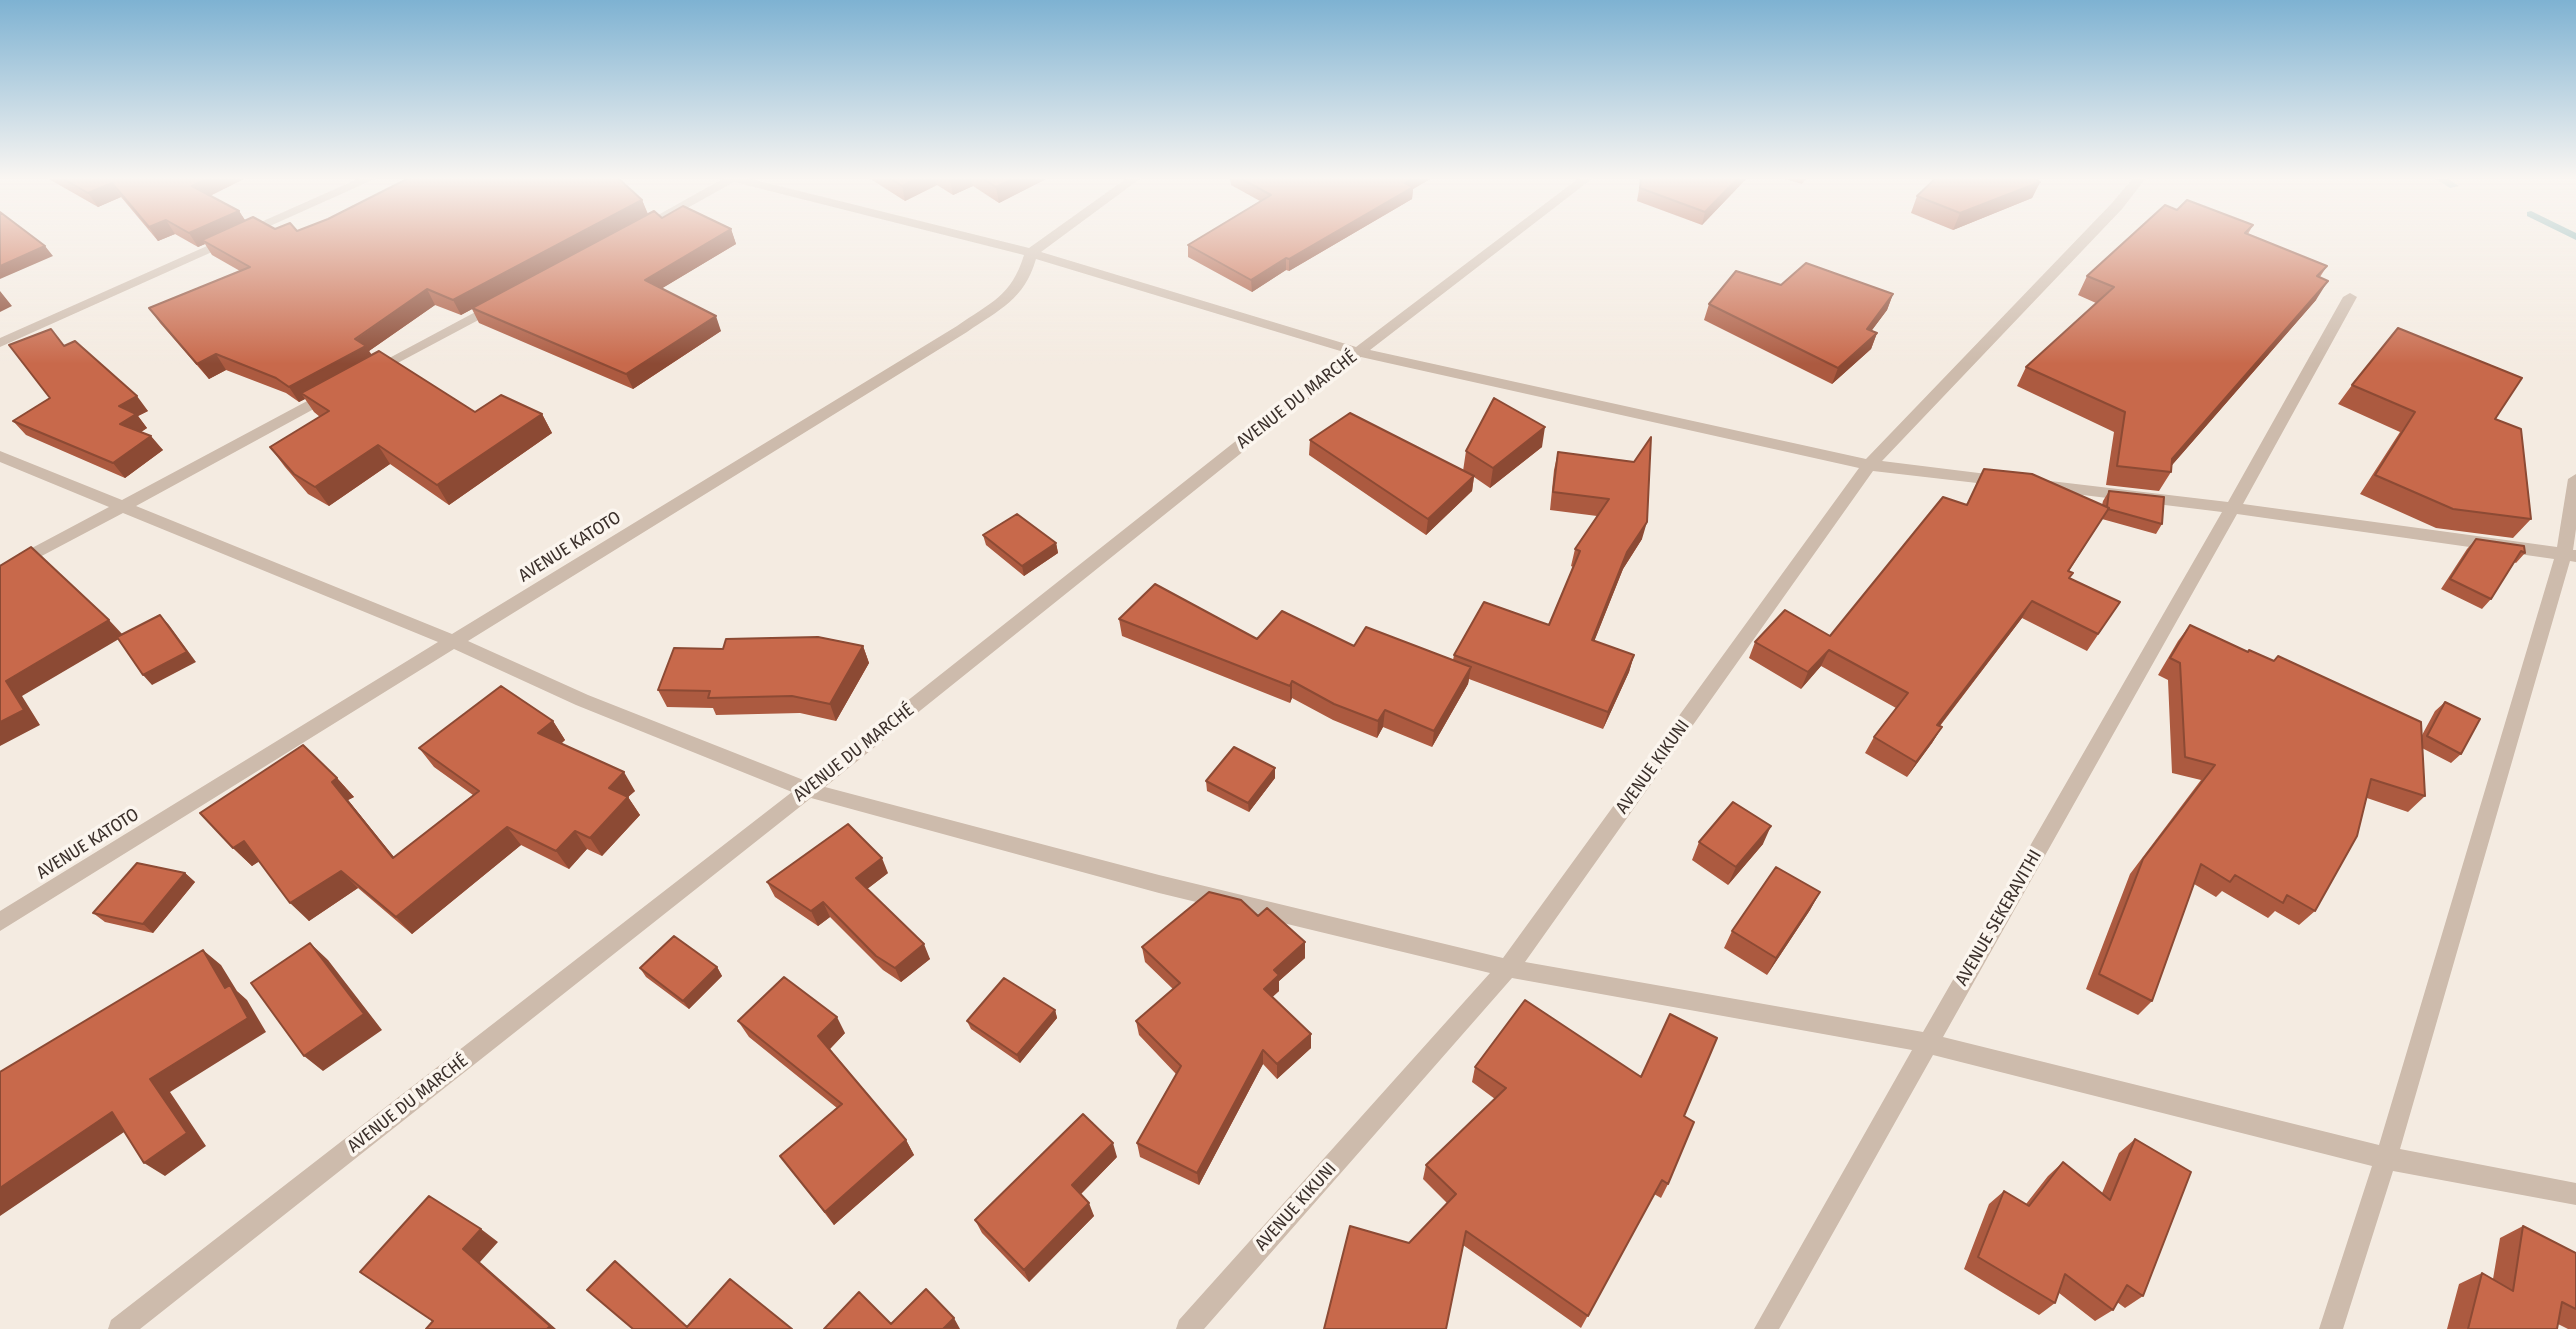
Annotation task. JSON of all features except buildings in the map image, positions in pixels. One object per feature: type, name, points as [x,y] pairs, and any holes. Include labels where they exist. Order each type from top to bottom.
[{"type":"street","points":[[0,344],[232,240]]},
{"type":"street","points":[[979,240],[1031,253],[1358,352],[1869,465],[2234,508],[2570,555]]},
{"type":"street","points":[[1031,253],[1049,240]]},
{"type":"street","name":"AVENUE DU MARCHÉ","points":[[120,1329],[808,790],[1358,352],[1505,240]]},
{"type":"street","name":"AVENUE KIKUNI","points":[[1188,1329],[1508,968],[1869,465],[2084,240]]},
{"type":"street","name":"AVENUE KATOTO","points":[[0,922],[962,329],[1007,297],[1023,280],[1031,253]]},
{"type":"street","points":[[0,572],[513,296]]},
{"type":"street","name":"AVENUE SEKERAVITHI","points":[[1766,1329],[2234,508],[2350,298]]},
{"type":"street","points":[[0,456],[454,642],[582,699],[808,790],[1159,884],[1508,968],[1927,1043],[2386,1158],[2576,1194]]},
{"type":"street","points":[[2331,1329],[2570,555],[2576,479]]}]
